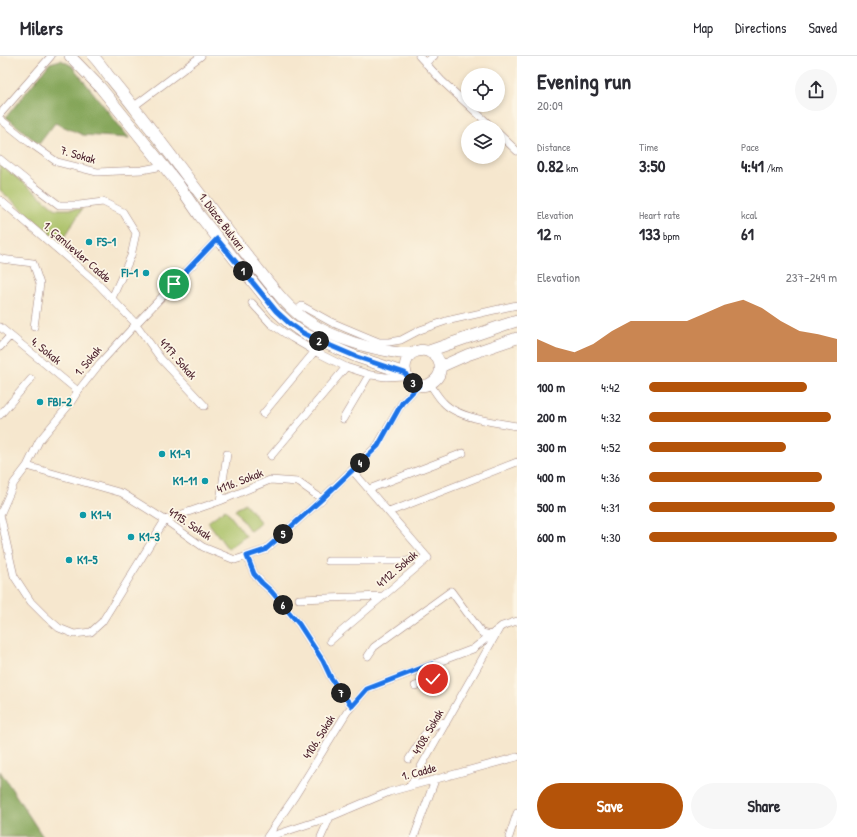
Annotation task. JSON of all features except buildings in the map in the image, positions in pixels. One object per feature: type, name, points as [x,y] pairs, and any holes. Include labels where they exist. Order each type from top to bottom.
[{"type":"main road","name":"1. Düzce Bulvarı","points":[[70,56],[100,87],[178,184],[217,239],[276,311],[303,333],[317,340],[406,375]]},
{"type":"main road","name":"1. Düzce Bulvarı","points":[[93,56],[167,150],[218,219],[281,297],[295,312],[325,331],[364,346],[400,353],[412,353]]},
{"type":"main road","points":[[429,351],[517,321]]},
{"type":"main road","points":[[440,367],[466,355],[517,338]]},
{"type":"main road","points":[[423,350],[429,351],[438,358],[440,367],[439,376],[430,384],[425,386],[419,385],[410,381],[406,375],[406,362],[412,353],[423,350]]},
{"type":"street","points":[[0,114],[51,56]]},
{"type":"street","points":[[134,107],[201,56]]},
{"type":"street","points":[[419,56],[442,81],[484,120]]},
{"type":"street","points":[[425,63],[434,56]]},
{"type":"street","name":"7. Sokak","points":[[0,119],[57,162],[97,172],[142,170],[163,166]]},
{"type":"street","points":[[505,139],[517,150]]},
{"type":"street","points":[[0,159],[58,205],[78,205],[103,202],[123,212],[136,233],[131,256],[112,298]]},
{"type":"street","name":"1. Çamlıevler Cadde","points":[[0,200],[98,284],[136,324]]},
{"type":"street","name":"1. Sokak","points":[[0,515],[14,483],[27,466],[39,441],[69,405],[78,391],[101,362],[217,239]]},
{"type":"street","points":[[0,258],[33,263],[40,284],[34,327]]},
{"type":"street","points":[[252,303],[271,324],[292,338],[346,367],[369,375],[386,377],[406,375]]},
{"type":"street","points":[[295,312],[302,306],[331,322],[369,338],[379,342],[390,342],[401,340],[420,330],[446,321],[517,305]]},
{"type":"street","name":"4117. Sokak","points":[[136,324],[161,359],[204,406]]},
{"type":"street","name":"4. Sokak","points":[[0,327],[78,391]]},
{"type":"street","points":[[0,347],[10,336]]},
{"type":"street","points":[[263,414],[315,351]]},
{"type":"street","points":[[271,456],[346,367]]},
{"type":"street","points":[[343,419],[369,375]]},
{"type":"street","points":[[0,415],[31,379]]},
{"type":"street","points":[[430,384],[444,403],[460,414],[517,426]]},
{"type":"street","name":"4115. Sokak","points":[[27,466],[122,493],[203,547],[235,560],[265,550],[378,446],[402,403],[419,385]]},
{"type":"street","points":[[368,489],[463,453]]},
{"type":"street","points":[[220,501],[227,454]]},
{"type":"street","points":[[389,512],[517,462]]},
{"type":"street","name":"4112. Sokak","points":[[330,641],[428,558],[352,470]]},
{"type":"street","name":"4116. Sokak","points":[[164,520],[220,501],[270,480],[298,482],[322,499]]},
{"type":"street","points":[[0,515],[14,576],[31,602],[46,617],[59,628],[74,634],[92,632],[102,622],[164,520]]},
{"type":"street","points":[[247,556],[254,574],[271,591],[299,624],[323,661],[334,683],[352,706]]},
{"type":"street","points":[[328,561],[406,561],[428,558]]},
{"type":"street","points":[[368,656],[374,647],[451,591],[482,633],[490,635]]},
{"type":"street","points":[[299,599],[383,596]]},
{"type":"street","name":"4106. Sokak","points":[[268,837],[296,796],[347,712],[367,689],[473,648],[502,626],[517,621]]},
{"type":"street","name":"4108. Sokak","points":[[410,786],[502,626]]},
{"type":"street","points":[[415,686],[434,678],[435,674],[432,664]]},
{"type":"street","points":[[409,759],[427,732],[440,722],[446,723]]},
{"type":"street","name":"1. Cadde","points":[[268,837],[330,817],[389,792],[517,757]]},
{"type":"street","points":[[414,837],[435,780]]},
{"type":"street","points":[[510,837],[517,813]]},
{"type":"street","points":[[321,837],[330,817]]},
{"type":"green space","points":[[61,60],[72,66],[129,138],[83,135],[55,123],[39,144],[6,117],[50,63]]},
{"type":"green space","points":[[0,164],[56,209],[82,209],[61,243],[0,190]]},
{"type":"green space","points":[[245,503],[261,523],[250,531],[235,510]]},
{"type":"green space","points":[[225,509],[246,536],[228,549],[208,522]]},
{"type":"green space","points":[[0,771],[43,837],[0,837]]},
{"type":"place","name":"FS-1","points":[[89,242]]},
{"type":"place","name":"FI-1","points":[[146,273]]},
{"type":"place","name":"FBI-2","points":[[40,402]]},
{"type":"place","name":"K1-9","points":[[162,454]]},
{"type":"place","name":"K1-11","points":[[205,481]]},
{"type":"place","name":"K1-4","points":[[83,515]]},
{"type":"place","name":"K1-3","points":[[131,537]]},
{"type":"place","name":"K1-5","points":[[69,560]]},
{"type":"route","points":[[174,284],[217,239],[276,311],[289,323],[303,333],[317,340],[357,357],[405,373],[410,381],[419,385],[402,403],[378,446],[265,550],[247,556],[254,574],[271,591],[299,624],[323,661],[331,678],[352,706],[367,689],[432,664],[435,674],[433,679]]}]
